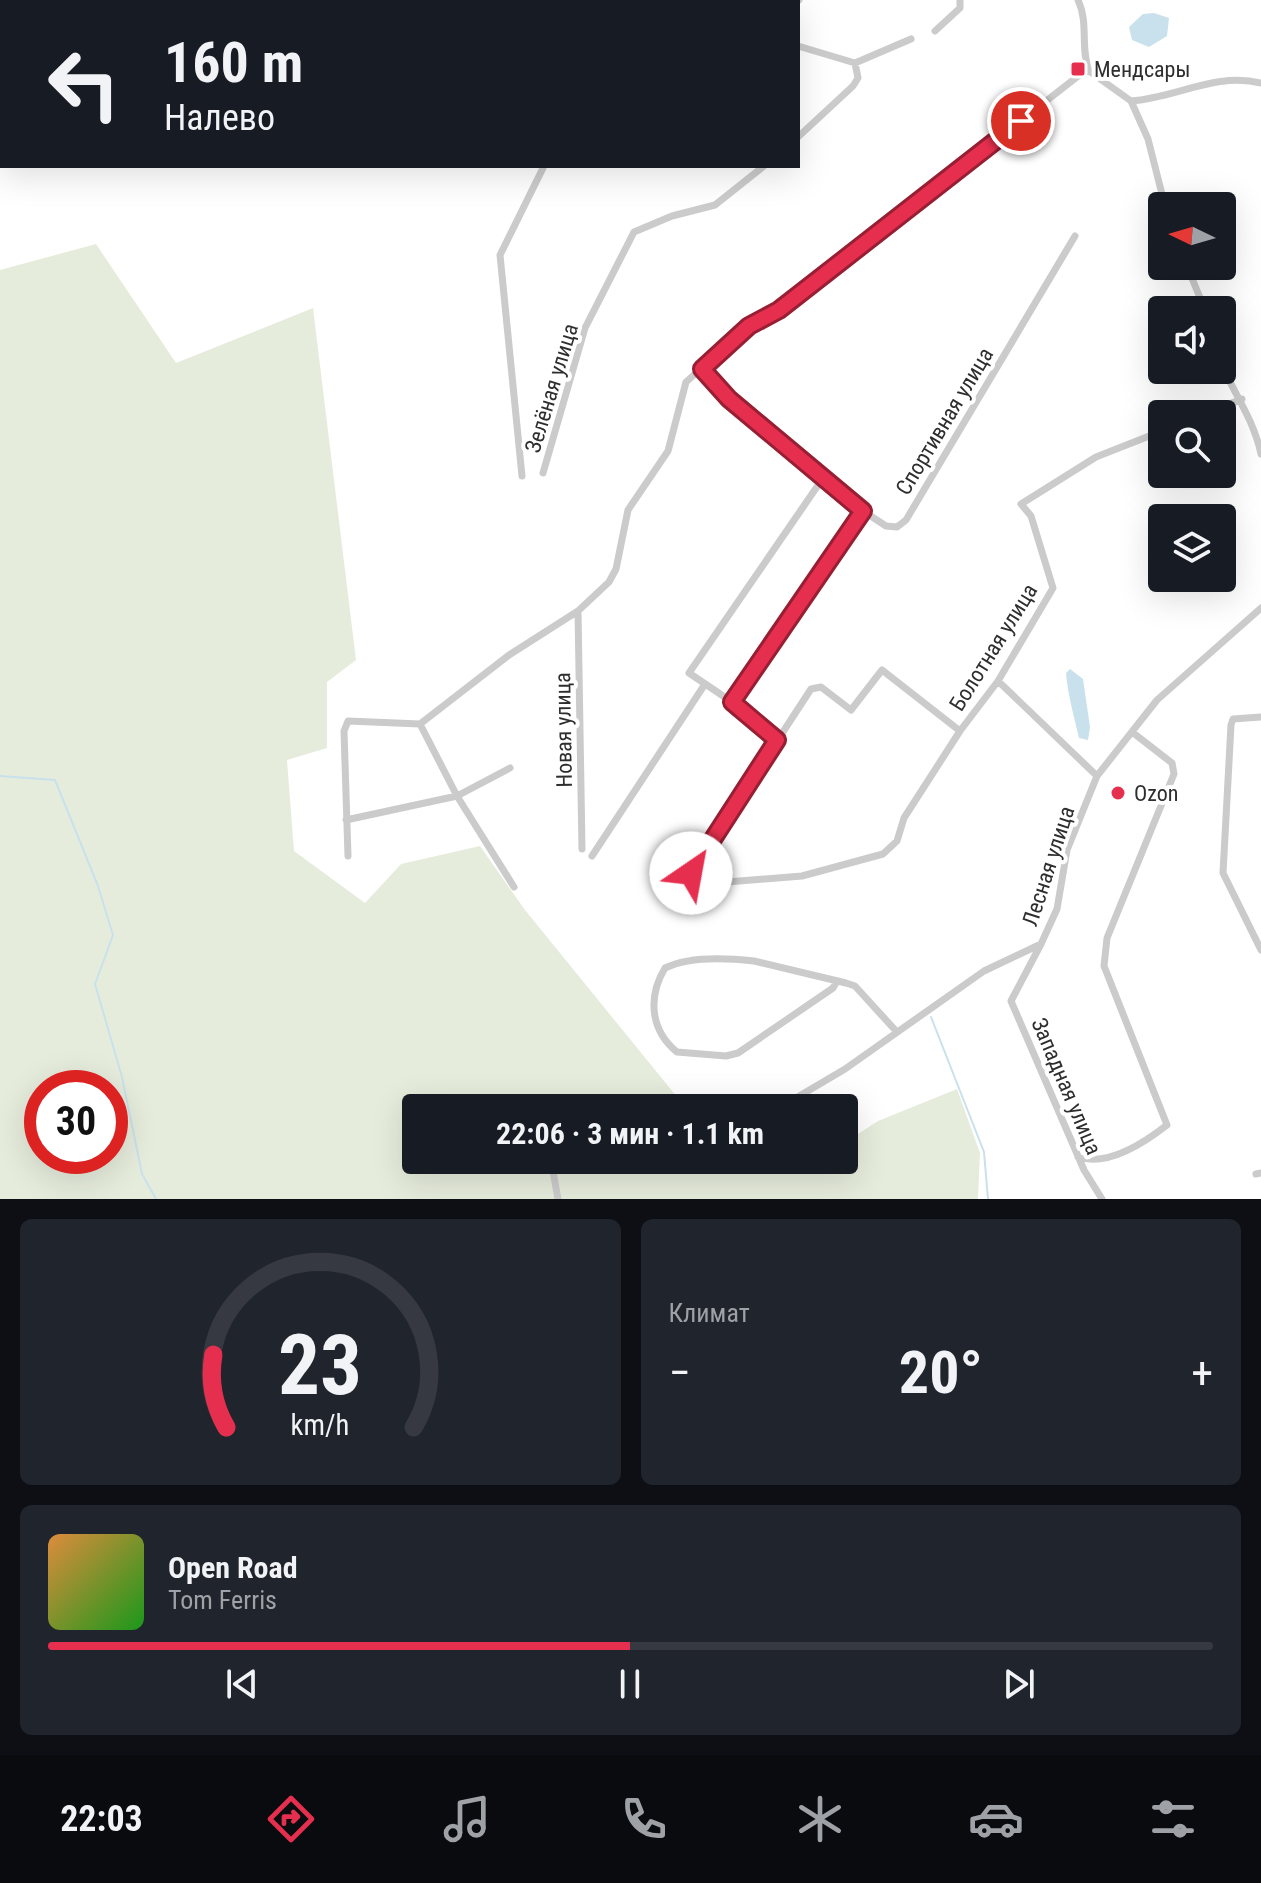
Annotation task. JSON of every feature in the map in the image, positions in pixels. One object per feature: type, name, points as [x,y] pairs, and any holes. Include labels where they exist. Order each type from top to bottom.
[{"type":"street","points":[[935,31],[960,8],[960,0]]},
{"type":"street","points":[[1078,0],[1084,14],[1086,72]]},
{"type":"street","points":[[800,47],[855,63],[911,39]]},
{"type":"street","points":[[800,135],[853,86],[858,78],[855,63]]},
{"type":"street","points":[[1086,72],[1131,101],[1148,139],[1161,192]]},
{"type":"street","points":[[348,856],[345,725],[354,720],[420,724],[509,655],[578,611],[603,589],[616,569],[628,510],[668,451],[681,390],[749,326],[779,310],[1086,72]]},
{"type":"street","points":[[1131,101],[1160,97],[1206,82],[1230,80],[1261,83]]},
{"type":"street","points":[[522,476],[500,255],[543,168]]},
{"type":"street","name":"Зелёная улица","points":[[543,473],[585,328],[631,236],[672,216],[715,205],[761,168]]},
{"type":"street","name":"Спортивная улица","points":[[702,369],[729,399],[823,478],[863,511],[892,527],[906,520],[1075,236]]},
{"type":"street","points":[[1233,384],[1259,439],[1261,454]]},
{"type":"street","points":[[1236,401],[1242,399]]},
{"type":"street","name":"Болотная улица","points":[[777,740],[691,873],[689,885],[802,876],[883,854],[897,841],[904,818],[960,731],[998,681],[1053,588],[1031,516],[1021,504],[1096,457],[1148,437]]},
{"type":"street","points":[[823,478],[689,673],[732,702],[777,740],[811,689],[821,687],[851,710],[882,670],[960,731]]},
{"type":"street","points":[[732,702],[863,511]]},
{"type":"street","name":"Лесная улица","points":[[803,1094],[845,1069],[984,971],[1041,944],[1057,909],[1067,850],[1097,776],[1157,700],[1261,608]]},
{"type":"street","name":"Новая улица","points":[[578,611],[582,849]]},
{"type":"street","points":[[998,681],[1097,776]]},
{"type":"street","points":[[592,856],[705,684]]},
{"type":"street","points":[[1261,717],[1233,719],[1231,725],[1223,873],[1261,950]]},
{"type":"street","points":[[420,724],[457,796],[514,887]]},
{"type":"street","points":[[1078,1157],[1099,1161],[1127,1150],[1167,1125],[1104,966],[1107,938],[1174,774],[1172,763],[1132,732]]},
{"type":"street","points":[[346,820],[457,796],[510,768]]},
{"type":"street","name":"Западная улица","points":[[1041,944],[1011,1001],[1093,1190],[1102,1199]]},
{"type":"street","points":[[837,981],[833,988],[738,1053],[726,1056],[677,1052],[656,1031],[653,1018],[660,977],[674,963],[754,961],[837,981],[861,991],[896,1031]]},
{"type":"street","points":[[554,1174],[558,1199]]},
{"type":"street","points":[[1086,1199],[1093,1190]]},
{"type":"green space","points":[[96,244],[176,363],[313,308],[356,660],[327,682],[327,748],[287,760],[294,851],[365,903],[401,864],[480,846],[525,910],[675,1094],[402,1094],[402,1174],[858,1174],[858,1134],[878,1121],[957,1089],[980,1153],[978,1199],[0,1199],[0,270]]},
{"type":"water","points":[[1154,13],[1169,18],[1167,36],[1149,47],[1132,40],[1129,27],[1143,14]]},
{"type":"water","points":[[1070,669],[1083,679],[1090,727],[1088,740],[1079,738],[1067,681],[1066,673]]},
{"type":"waterway","points":[[0,776],[55,780],[98,886],[113,935],[95,984],[122,1077],[142,1174],[156,1199]]},
{"type":"waterway","points":[[931,1017],[984,1152],[988,1199]]},
{"type":"place","name":"Мендсары","points":[[1078,69]]},
{"type":"place","name":"Ozon","points":[[1118,793]]},
{"type":"route","points":[[691,873],[777,740],[732,702],[863,511],[729,399],[702,369],[749,326],[779,310],[1021,121]]}]
